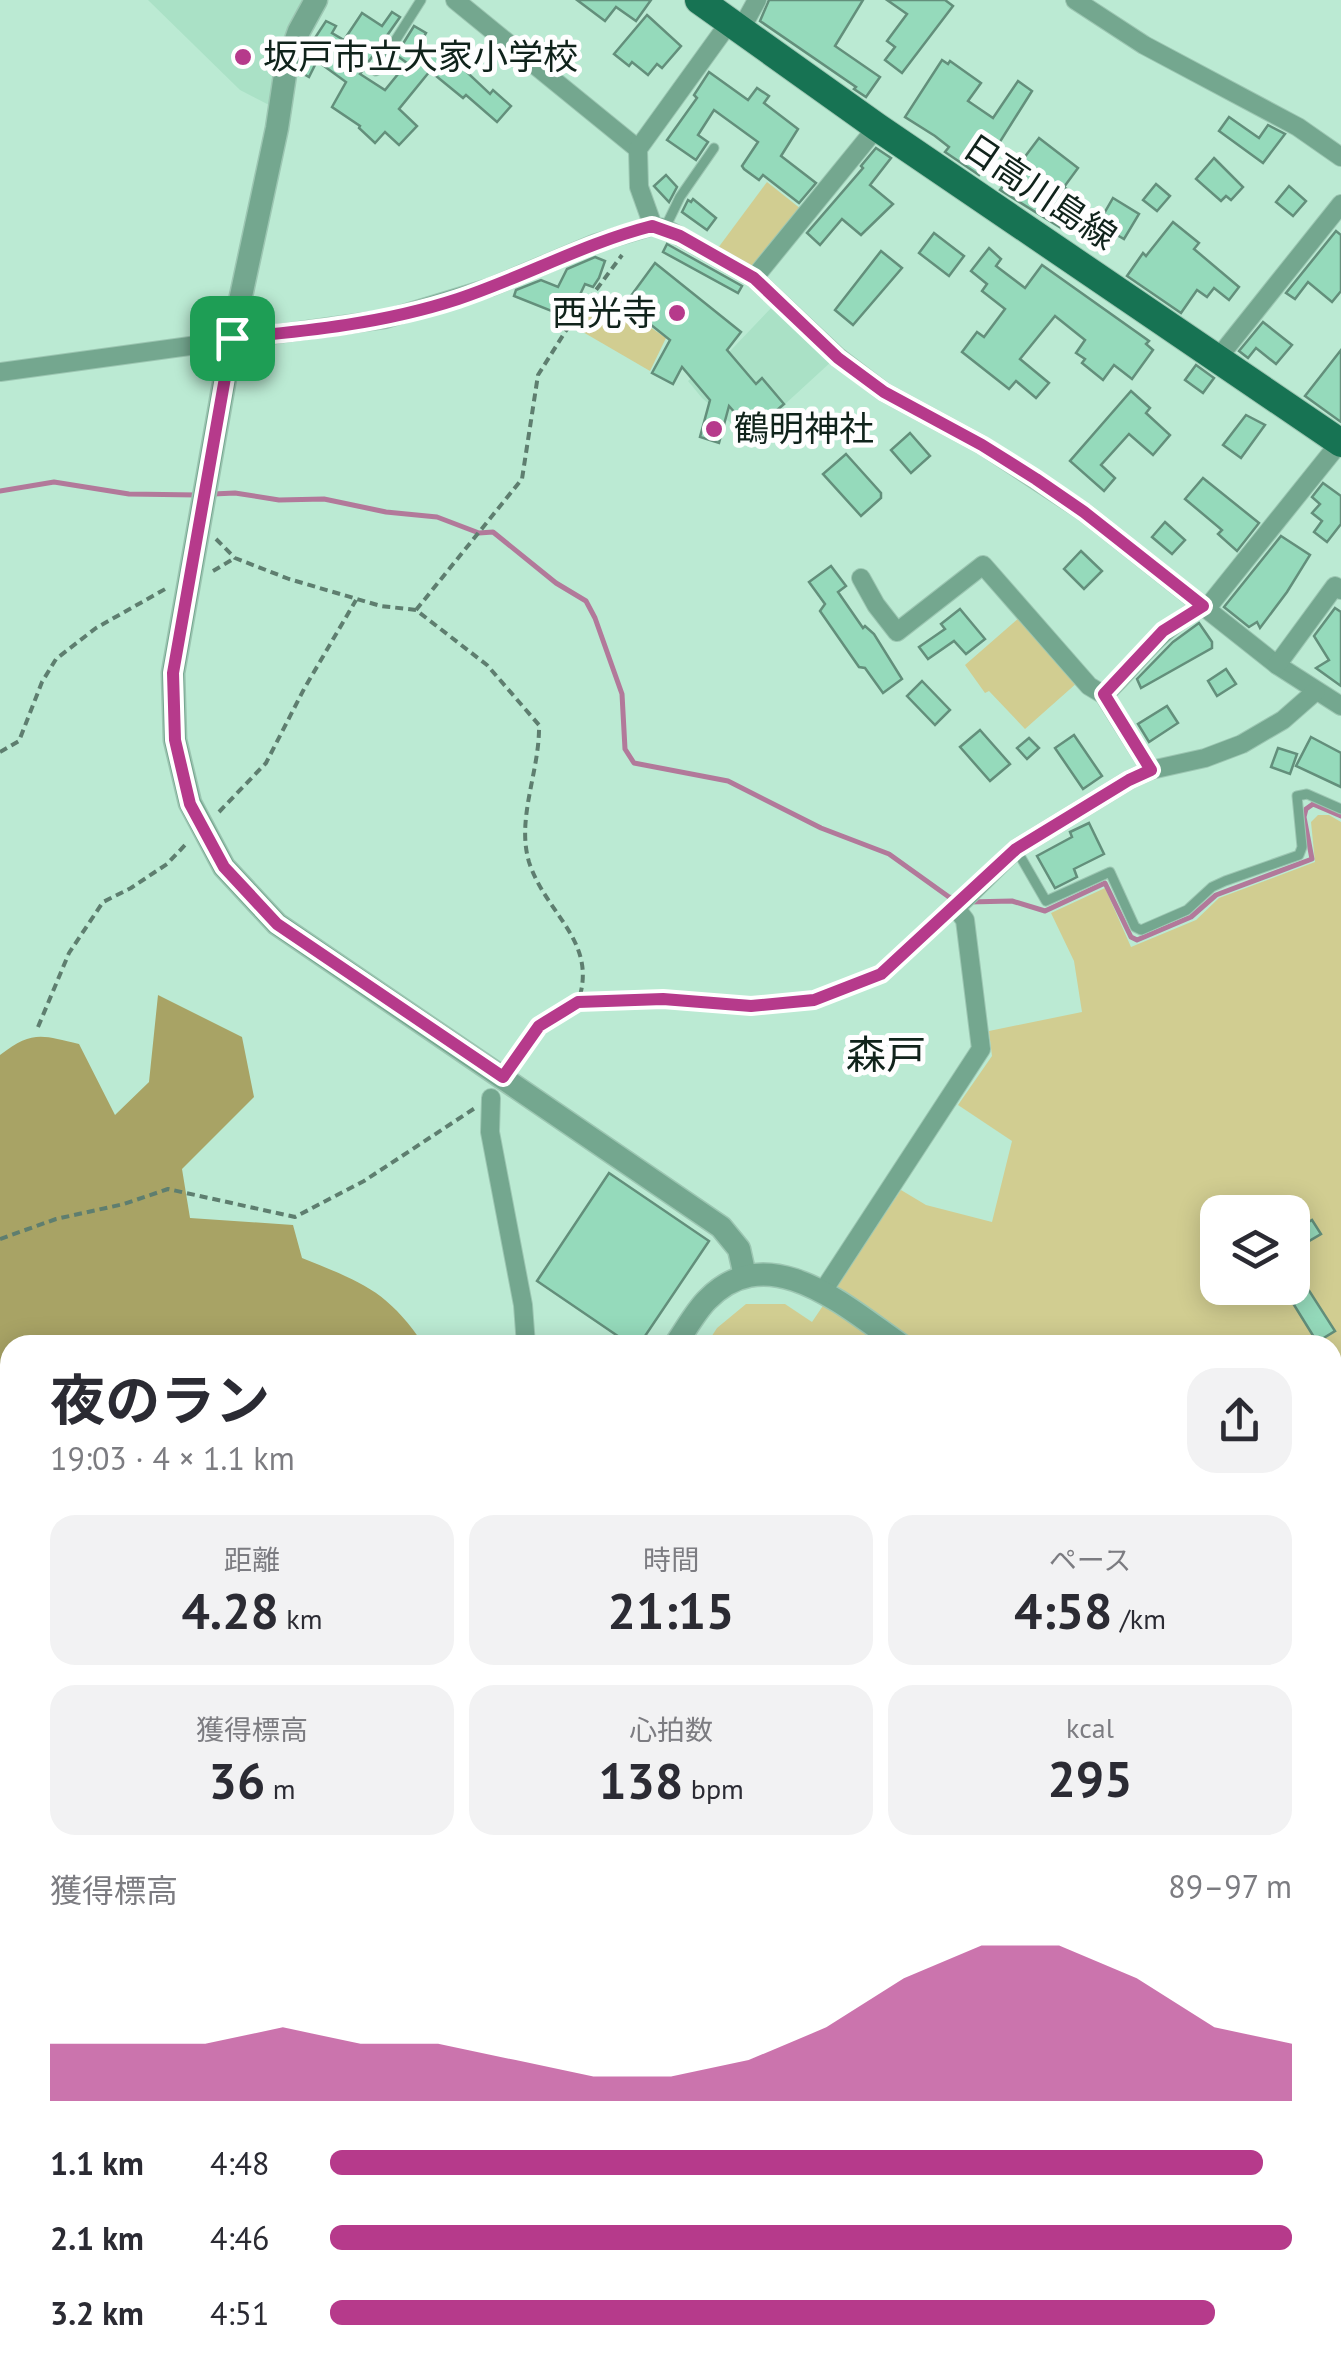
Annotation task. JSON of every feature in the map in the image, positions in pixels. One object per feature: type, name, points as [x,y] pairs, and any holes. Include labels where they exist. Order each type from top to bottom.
[{"type":"main road","name":"日高川島線","points":[[699,0],[877,127],[1341,442]]},
{"type":"street","points":[[316,0],[298,32],[286,68],[232,338],[176,656],[172,706],[180,770],[199,823],[224,867],[277,924],[497,1087],[721,1227],[739,1249],[745,1276]]},
{"type":"street","points":[[455,0],[638,150]]},
{"type":"street","points":[[653,228],[639,187],[638,150],[757,0]]},
{"type":"street","points":[[1075,0],[1144,44],[1298,127],[1341,157]]},
{"type":"street","points":[[754,278],[877,127]]},
{"type":"street","points":[[1218,358],[1341,204]]},
{"type":"street","points":[[0,372],[386,319],[456,299],[596,243],[653,228],[754,278],[838,358],[884,392],[1036,479],[1084,512],[1277,665],[1341,706]]},
{"type":"street","points":[[1104,694],[1163,631],[1212,603],[1341,442]]},
{"type":"street","points":[[860,578],[897,632],[983,565],[1090,686],[1104,694],[1151,770]]},
{"type":"street","points":[[1277,665],[1335,586],[1341,590]]},
{"type":"street","points":[[823,1291],[981,1049],[965,920],[956,908],[1016,849],[1129,780],[1242,744],[1283,720],[1316,691]]},
{"type":"street","points":[[497,1087],[490,1132],[525,1335]]},
{"type":"street","points":[[682,1335],[708,1299],[745,1276],[791,1278],[823,1291],[887,1335]]},
{"type":"lane","points":[[376,71],[421,0]]},
{"type":"lane","points":[[653,228],[714,148]]},
{"type":"lane","points":[[1016,849],[1046,901],[1110,872],[1135,927],[1141,930],[1187,910],[1224,881],[1299,855],[1302,847],[1297,796],[1307,794],[1341,809]]},
{"type":"path","points":[[416,610],[522,479],[538,375],[565,332],[653,228]]},
{"type":"path","points":[[202,516],[234,558],[356,600],[416,610],[487,665],[539,725],[536,773],[524,843],[536,882],[583,957],[585,972],[578,1002]]},
{"type":"path","points":[[203,575],[234,558]]},
{"type":"path","points":[[0,752],[19,741],[42,682],[56,660],[96,628],[168,588]]},
{"type":"path","points":[[0,1239],[56,1219],[124,1204],[168,1189],[294,1217],[364,1181],[497,1087],[539,1026],[578,1002],[663,999],[751,1006],[814,1000],[881,974],[956,908]]},
{"type":"shaded area","name":"坂戸市立大家小学校","points":[[148,0],[310,0],[273,107],[240,90]]},
{"type":"shaded area","points":[[767,182],[801,209],[754,267],[718,248]]},
{"type":"shaded area","points":[[602,294],[666,338],[650,371],[576,328]]},
{"type":"shaded area","points":[[774,305],[832,361],[748,438],[688,381],[704,367],[712,370]]},
{"type":"shaded area","points":[[1020,617],[1078,682],[1025,729],[989,691],[985,693],[965,665]]},
{"type":"shaded area","points":[[1318,815],[1329,815],[1341,822],[1341,1335],[712,1335],[746,1304],[785,1304],[812,1322],[901,1190],[926,1205],[992,1222],[1012,1141],[958,1105],[992,1056],[989,1031],[1082,1012],[1074,961],[1051,913],[1105,888],[1131,947],[1196,920],[1219,898],[1315,862],[1311,822]]},
{"type":"shaded area","points":[[158,995],[242,1037],[254,1097],[182,1169],[190,1218],[293,1225],[302,1258],[371,1290],[398,1312],[417,1335],[0,1335],[0,1055],[29,1038],[56,1038],[79,1044],[115,1115],[149,1082]]},
{"type":"building","points":[[577,0],[651,0],[636,21],[616,7],[605,21]]},
{"type":"building","points":[[769,0],[863,0],[835,46],[880,77],[866,97],[760,21]]},
{"type":"building","points":[[887,0],[945,0],[953,6],[902,73],[885,60],[895,47],[887,41],[907,14]]},
{"type":"building","points":[[392,12],[400,17],[360,74],[385,90],[407,63],[396,55],[414,26],[426,33],[420,43],[448,65],[453,59],[490,94],[493,90],[511,106],[497,122],[430,71],[399,109],[417,126],[399,145],[385,132],[375,143],[360,126],[332,107],[346,82],[317,61],[309,77],[300,72],[309,47],[326,21],[336,26],[332,33],[344,40],[362,13],[382,26]]},
{"type":"building","points":[[647,15],[681,46],[662,68],[657,64],[648,75],[614,54]]},
{"type":"building","points":[[942,60],[948,64],[950,61],[981,83],[968,101],[993,118],[1018,81],[1032,91],[979,175],[945,152],[949,147],[935,136],[905,117]]},
{"type":"building","points":[[709,72],[748,100],[757,88],[769,96],[764,103],[798,129],[781,156],[816,183],[799,203],[763,175],[759,180],[744,169],[742,166],[758,142],[714,110],[698,135],[708,142],[696,160],[667,140],[697,98],[694,95]]},
{"type":"building","points":[[1229,117],[1259,138],[1268,125],[1285,134],[1263,163],[1219,131]]},
{"type":"building","points":[[1039,138],[1078,168],[1064,187],[1086,203],[1066,231],[1000,190]]},
{"type":"building","points":[[876,148],[891,158],[870,185],[893,204],[861,235],[842,219],[820,245],[807,233]]},
{"type":"building","points":[[1214,158],[1243,187],[1231,200],[1226,196],[1221,201],[1196,179]]},
{"type":"building","points":[[666,175],[677,187],[669,202],[654,186]]},
{"type":"building","points":[[1156,184],[1170,196],[1157,211],[1143,200]]},
{"type":"building","points":[[1289,186],[1306,201],[1293,216],[1276,202]]},
{"type":"building","points":[[1113,198],[1139,214],[1124,239],[1098,224]]},
{"type":"building","points":[[693,199],[716,218],[707,230],[682,212],[688,200]]},
{"type":"building","points":[[1173,222],[1199,243],[1194,249],[1239,287],[1229,300],[1214,288],[1207,297],[1197,290],[1181,313],[1127,276]]},
{"type":"building","points":[[1336,231],[1341,235],[1341,291],[1332,302],[1308,282],[1295,299],[1286,293]]},
{"type":"building","points":[[934,233],[964,256],[949,276],[919,253]]},
{"type":"building","points":[[667,244],[742,286],[738,293],[663,252]]},
{"type":"building","points":[[989,248],[1001,259],[996,266],[1025,288],[1042,265],[1149,341],[1146,344],[1153,350],[1132,379],[1114,365],[1103,380],[1082,363],[1085,359],[1076,353],[1085,340],[1055,316],[1020,359],[1049,383],[1036,398],[1016,381],[1009,389],[962,352],[977,332],[984,337],[1005,309],[982,291],[987,284],[971,271]]},
{"type":"building","points":[[881,251],[902,268],[853,325],[835,310]]},
{"type":"building","points":[[595,257],[605,261],[599,278],[593,287],[585,284],[569,318],[514,296],[516,290],[541,280],[558,287],[567,269]]},
{"type":"building","points":[[655,263],[741,332],[727,350],[756,384],[762,378],[784,404],[752,432],[729,406],[719,443],[700,437],[710,400],[682,367],[673,384],[652,373],[670,340],[625,304]]},
{"type":"building","points":[[1263,322],[1292,345],[1276,364],[1256,348],[1248,358],[1239,351]]},
{"type":"building","points":[[1341,350],[1341,422],[1305,396]]},
{"type":"building","points":[[1196,365],[1214,378],[1203,393],[1185,380]]},
{"type":"building","points":[[1131,391],[1150,408],[1146,413],[1170,435],[1153,455],[1129,434],[1101,465],[1115,478],[1104,491],[1070,461]]},
{"type":"building","points":[[1246,415],[1265,425],[1241,458],[1223,445]]},
{"type":"building","points":[[910,433],[930,456],[911,473],[891,450]]},
{"type":"building","points":[[846,454],[881,493],[881,498],[861,516],[823,474]]},
{"type":"building","points":[[1203,478],[1259,523],[1237,551],[1218,534],[1222,530],[1185,499]]},
{"type":"building","points":[[1323,483],[1341,496],[1341,524],[1327,542],[1314,532],[1322,521],[1312,513],[1320,504],[1312,497]]},
{"type":"building","points":[[1165,522],[1185,540],[1172,554],[1152,537]]},
{"type":"building","points":[[1281,536],[1310,555],[1260,628],[1257,622],[1249,627],[1224,607]]},
{"type":"building","points":[[1081,551],[1102,571],[1084,589],[1064,569]]},
{"type":"building","points":[[831,566],[846,586],[838,592],[863,628],[874,634],[902,679],[883,693],[865,668],[859,667],[820,611],[825,604],[809,582]]},
{"type":"building","points":[[1335,608],[1341,612],[1341,686],[1316,668],[1329,660],[1314,636]]},
{"type":"building","points":[[960,609],[985,639],[966,654],[954,641],[928,659],[919,647],[945,629],[941,624]]},
{"type":"building","points":[[1199,623],[1212,648],[1141,688],[1137,679],[1173,642]]},
{"type":"building","points":[[1226,669],[1236,684],[1217,696],[1208,681]]},
{"type":"building","points":[[922,681],[950,710],[935,725],[907,696]]},
{"type":"building","points":[[1167,706],[1178,723],[1149,742],[1138,724]]},
{"type":"building","points":[[980,730],[1010,764],[990,781],[960,747]]},
{"type":"building","points":[[1074,735],[1102,776],[1083,789],[1055,748]]},
{"type":"building","points":[[1311,737],[1341,753],[1341,787],[1296,766]]},
{"type":"building","points":[[1029,738],[1039,748],[1027,759],[1017,748]]},
{"type":"building","points":[[1278,748],[1297,754],[1290,774],[1271,767]]},
{"type":"building","points":[[1089,823],[1104,854],[1074,869],[1077,877],[1055,888],[1037,856]]},
{"type":"building","points":[[609,1173],[709,1241],[646,1335],[616,1335],[537,1281]]},
{"type":"building","points":[[1310,1221],[1321,1234],[1310,1240]]},
{"type":"building","points":[[1310,1292],[1335,1331],[1313,1335],[1294,1305],[1310,1305]]},
{"type":"waterway","points":[[0,491],[54,482],[129,494],[197,495]]},
{"type":"waterway","points":[[213,494],[279,500],[324,499],[386,512],[437,517],[479,533],[493,532],[556,583],[586,601],[622,694],[625,749],[634,763],[728,781],[821,828],[889,854],[957,899]]},
{"type":"waterway","points":[[968,902],[1012,901],[1045,911],[1105,883],[1131,937],[1137,940],[1191,917],[1216,895],[1312,859],[1304,817],[1313,804],[1341,816]]},
{"type":"place","name":"坂戸市立大家小学校","points":[[243,57]]},
{"type":"place","name":"西光寺","points":[[677,313]]},
{"type":"place","name":"鶴明神社","points":[[714,429]]},
{"type":"district","name":"森戸","points":[[886,1055]]},
{"type":"route","points":[[652,226],[665,228],[754,278],[838,358],[884,392],[1036,479],[1203,606],[1163,631],[1104,694],[1151,770],[1016,849],[881,974],[814,1000],[751,1006],[663,999],[578,1002],[539,1026],[503,1077],[277,924],[224,867],[190,804],[175,740],[173,673],[232,338],[386,319],[456,299],[596,243],[652,226]]}]
